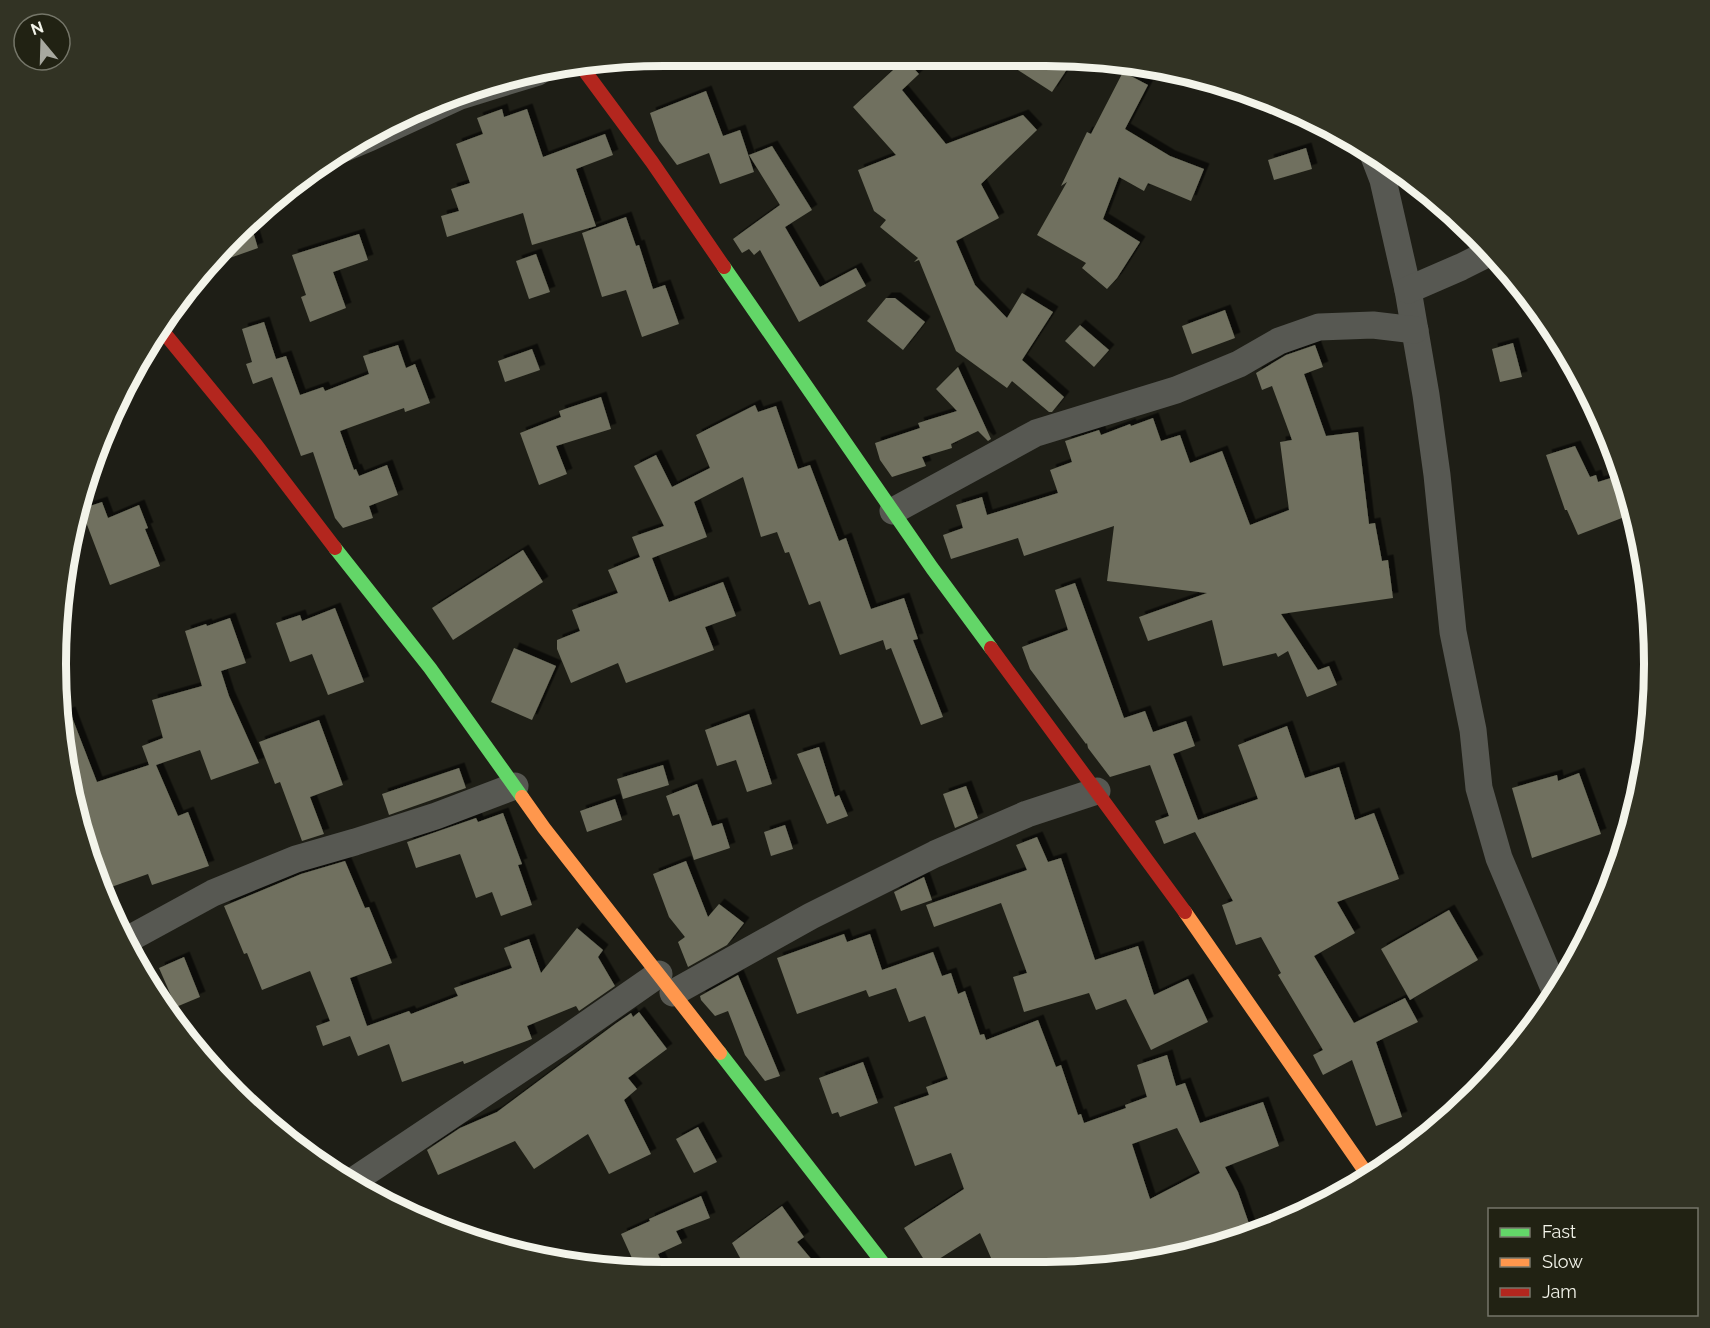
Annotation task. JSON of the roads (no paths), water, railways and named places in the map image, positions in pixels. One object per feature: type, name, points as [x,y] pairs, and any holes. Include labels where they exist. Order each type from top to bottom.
[{"type":"street","points":[[585,71],[665,181],[932,568],[1168,887],[1364,1170]]},
{"type":"street","points":[[1378,167],[1408,290],[1426,395],[1454,632],[1473,730],[1479,788],[1499,858],[1552,983]]},
{"type":"street","points":[[1408,290],[1483,256]]},
{"type":"street","points":[[893,512],[1036,433],[1176,390],[1239,364],[1279,341],[1319,327],[1373,325],[1415,330]]},
{"type":"street","points":[[165,334],[257,446],[430,668],[552,837],[882,1262]]},
{"type":"street","points":[[133,937],[213,893],[296,858],[436,816],[515,786]]},
{"type":"street","points":[[358,1178],[567,1038],[666,984],[811,916],[935,854],[1027,814],[1097,791]]}]
